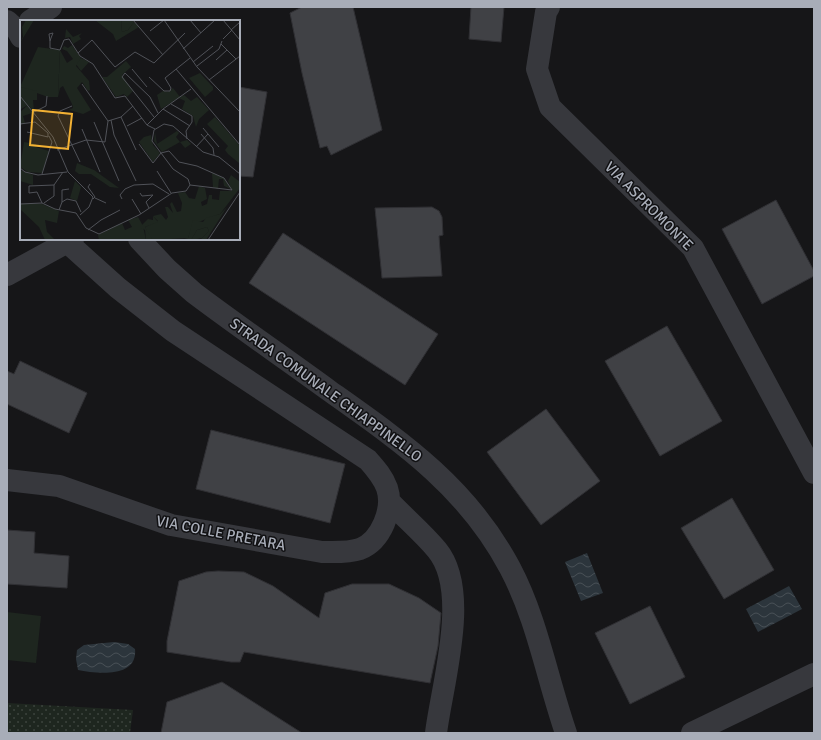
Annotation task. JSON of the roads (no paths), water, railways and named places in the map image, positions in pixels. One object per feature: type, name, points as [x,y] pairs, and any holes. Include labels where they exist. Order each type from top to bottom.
[{"type":"street","points":[[30,20],[50,7]]},
{"type":"street","name":"VIA ASPROMONTE","points":[[549,7],[546,12],[536,69],[550,107],[693,248],[814,473]]},
{"type":"street","name":"STRADA COMUNALE CHIAPPINELLO","points":[[140,240],[167,269],[194,293],[417,454],[481,520],[502,552],[518,584],[532,622],[566,733]]},
{"type":"street","points":[[7,275],[71,241]]},
{"type":"street","name":"VIA COLLE PRETARA","points":[[7,480],[59,486],[178,527],[322,552],[349,551],[361,548],[370,543],[377,536],[385,521],[390,502],[388,490],[384,480],[368,460],[173,331],[118,288],[71,241]]},
{"type":"street","points":[[390,502],[438,550],[447,567],[452,593],[454,625],[436,733]]},
{"type":"street","points":[[692,733],[814,674]]},
{"type":"water","points":[[587,553],[603,593],[581,601],[565,562]]},
{"type":"water","points":[[789,586],[802,609],[758,632],[746,609]]},
{"type":"water","points":[[114,642],[128,644],[135,649],[134,658],[130,665],[115,672],[106,673],[78,670],[76,659],[77,650],[84,645]]}]
